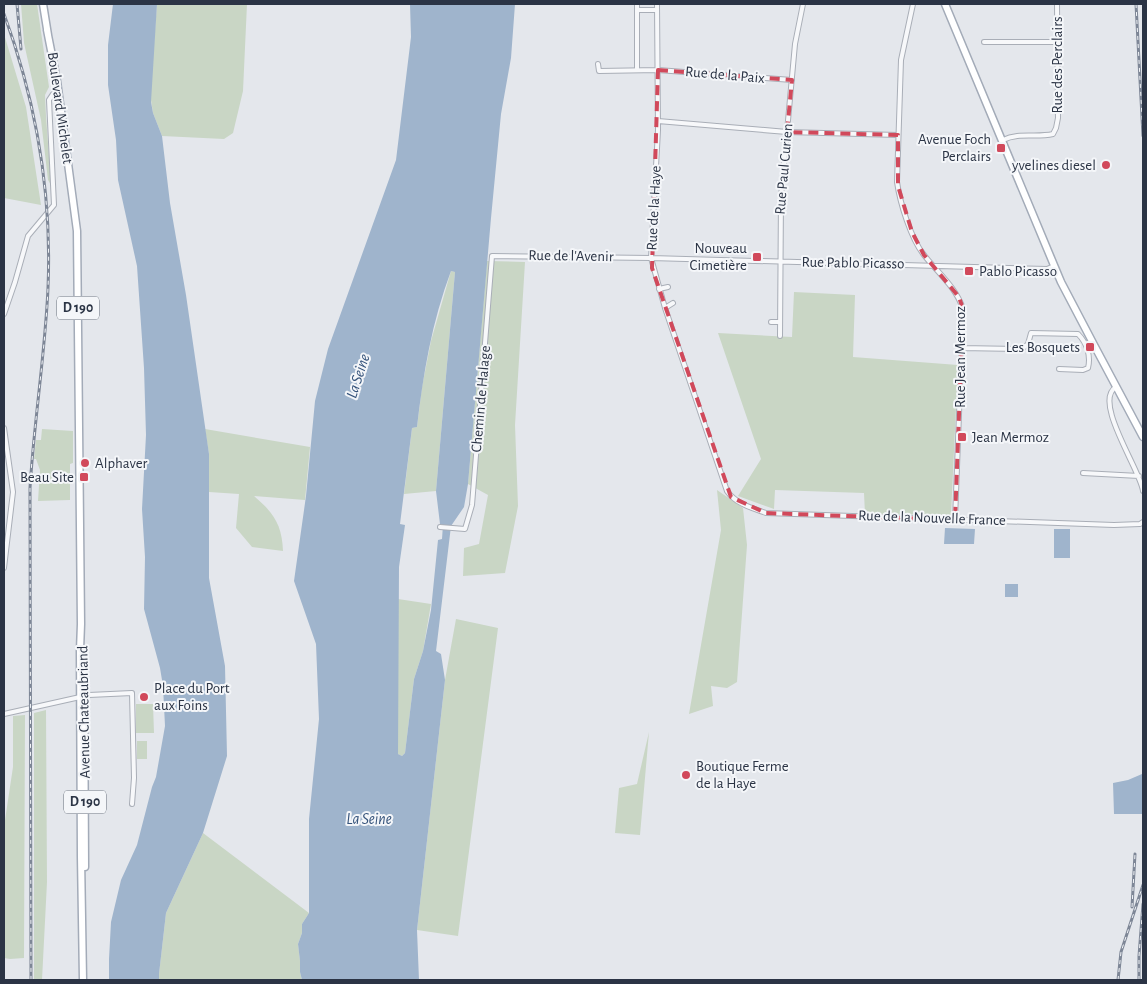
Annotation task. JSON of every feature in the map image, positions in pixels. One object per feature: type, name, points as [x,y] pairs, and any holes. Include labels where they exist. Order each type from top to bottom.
[{"type":"main road","name":"Boulevard Michelet","points":[[43,4],[77,235],[79,431]]},
{"type":"main road","points":[[945,4],[1054,266],[1090,339],[1143,436]]},
{"type":"main road","name":"Avenue Chateaubriand","points":[[79,431],[81,624],[84,650],[85,980]]},
{"type":"street","points":[[636,4],[638,70]]},
{"type":"street","name":"Rue de la Haye","points":[[657,4],[658,121],[651,258],[664,308],[727,491]]},
{"type":"street","name":"Rue Paul Curien","points":[[780,336],[779,261],[781,197],[795,44],[803,4]]},
{"type":"street","name":"Rue Jean Mermoz","points":[[913,4],[901,60],[897,182],[901,200],[924,256],[934,265],[959,297],[963,309],[955,520]]},
{"type":"street","name":"Rue des Perclairs","points":[[1003,140],[1012,136],[1045,136],[1053,134],[1056,128],[1058,118],[1057,4]]},
{"type":"street","points":[[637,10],[657,10]]},
{"type":"street","points":[[984,42],[1057,42]]},
{"type":"street","name":"Rue de la Paix","points":[[598,64],[599,71],[658,70],[792,80]]},
{"type":"street","points":[[4,314],[28,236],[51,210],[54,202],[49,104],[50,97],[57,93]]},
{"type":"street","points":[[658,121],[787,132],[898,135]]},
{"type":"street","name":"Rue de l'Avenir","points":[[492,256],[651,258]]},
{"type":"street","name":"Chemin de Halage","points":[[440,527],[465,529],[472,506],[492,256]]},
{"type":"street","name":"Rue Pablo Picasso","points":[[651,258],[1047,269],[1054,266]]},
{"type":"street","points":[[659,289],[668,287]]},
{"type":"street","points":[[664,308],[673,303]]},
{"type":"street","points":[[771,322],[780,322]]},
{"type":"street","points":[[961,348],[1022,349],[1028,344],[1031,332],[1078,334],[1082,338],[1090,358],[1088,368],[1083,370],[1059,369]]},
{"type":"street","points":[[1116,387],[1110,395],[1112,417],[1118,436],[1139,476],[1143,491]]},
{"type":"street","points":[[4,428],[13,492],[4,568]]},
{"type":"street","points":[[1084,473],[1139,476]]},
{"type":"street","name":"Rue de la Nouvelle France","points":[[727,491],[731,497],[741,503],[766,513],[1114,525],[1140,524],[1143,522]]},
{"type":"street","points":[[4,714],[83,697],[109,693],[132,693],[134,778],[132,804]]},
{"type":"highlighted area","points":[[658,70],[792,80],[787,132],[898,135],[898,186],[912,232],[924,255],[959,297],[963,309],[955,520],[766,513],[731,497],[652,268]]},
{"type":"green space","points":[[21,4],[37,4],[49,87],[45,95],[51,185],[48,180],[41,120],[24,43]]},
{"type":"green space","points":[[157,4],[247,4],[243,91],[233,133],[224,139],[162,136],[153,113],[150,94]]},
{"type":"green space","points":[[4,34],[26,107],[41,205],[4,198]]},
{"type":"green space","points":[[487,261],[525,262],[515,425],[518,506],[505,573],[463,576],[464,548],[479,544],[488,495],[468,484]]},
{"type":"green space","points":[[451,271],[455,272],[436,491],[404,494],[412,428],[417,427],[431,341]]},
{"type":"green space","points":[[794,292],[855,295],[853,357],[958,365],[951,515],[865,514],[864,493],[775,490],[774,509],[738,496],[761,459],[718,333],[792,337]]},
{"type":"green space","points":[[42,429],[73,431],[73,463],[70,464],[70,500],[38,501],[40,470],[36,459],[34,459],[36,440],[41,440]]},
{"type":"green space","points":[[205,429],[310,447],[305,500],[254,496],[276,520],[281,534],[283,551],[252,547],[236,528],[239,494],[209,492],[209,454]]},
{"type":"green space","points":[[717,490],[743,508],[747,545],[737,682],[727,688],[711,686],[713,706],[689,714],[721,530]]},
{"type":"green space","points":[[398,599],[431,604],[423,651],[414,679],[405,753],[402,756],[398,754]]},
{"type":"green space","points":[[456,619],[498,628],[458,936],[417,930],[445,680]]},
{"type":"green space","points":[[136,704],[153,704],[154,733],[136,733]]},
{"type":"green space","points":[[46,710],[47,882],[42,980],[34,980],[34,713]]},
{"type":"green space","points":[[25,715],[24,958],[10,959],[4,958],[5,820],[13,767],[13,716]]},
{"type":"green space","points":[[649,732],[640,835],[615,833],[619,788],[637,784]]},
{"type":"green space","points":[[137,741],[147,741],[147,759],[137,759]]},
{"type":"green space","points":[[203,833],[309,913],[302,924],[302,933],[298,944],[302,980],[159,980],[166,913]]},
{"type":"water","points":[[113,4],[157,4],[151,102],[162,136],[170,203],[186,295],[209,454],[209,578],[225,666],[227,756],[203,833],[166,913],[159,980],[109,980],[111,922],[121,880],[137,845],[156,777],[165,726],[160,668],[144,609],[145,557],[142,509],[146,435],[144,368],[137,266],[118,180],[116,140],[108,85],[108,45]]},
{"type":"water","name":"La Seine","points":[[410,4],[515,4],[511,58],[501,114],[468,484],[464,507],[451,526],[436,651],[441,654],[445,680],[417,930],[419,980],[302,980],[298,944],[302,933],[302,924],[309,913],[309,819],[319,719],[316,644],[294,581],[306,496],[315,401],[328,349],[396,160],[411,37]],"holes":[[[451,271],[455,272],[436,491],[440,524],[443,525],[442,539],[438,540],[431,610],[423,651],[414,679],[405,753],[402,756],[398,754],[399,567],[405,525],[400,524],[412,428],[417,427],[429,348],[444,290]]]},
{"type":"water","points":[[945,528],[975,529],[974,544],[944,544]]},
{"type":"water","points":[[1054,529],[1070,529],[1070,558],[1054,558]]},
{"type":"water","points":[[1005,584],[1018,584],[1018,597],[1005,597]]},
{"type":"water","points":[[1142,774],[1143,814],[1114,814],[1113,783],[1128,780]]},
{"type":"railway","points":[[17,4],[21,49]]},
{"type":"railway","points":[[1136,4],[1143,136]]},
{"type":"railway","points":[[4,14],[25,80],[40,149],[49,253],[47,313],[30,488],[31,980]]},
{"type":"railway","points":[[1132,907],[1135,854]]},
{"type":"railway","points":[[1118,980],[1121,952],[1143,885]]},
{"type":"railway","points":[[1139,980],[1143,904]]},
{"type":"place","name":"Avenue Foch Perclairs","points":[[1001,148]]},
{"type":"place","name":"yvelines diesel","points":[[1106,165]]},
{"type":"place","name":"Nouveau Cimetière","points":[[757,257]]},
{"type":"place","name":"Pablo Picasso","points":[[969,271]]},
{"type":"place","name":"Les Bosquets","points":[[1090,347]]},
{"type":"place","name":"Jean Mermoz","points":[[962,437]]},
{"type":"place","name":"Alphaver","points":[[85,463]]},
{"type":"place","name":"Beau Site","points":[[84,477]]},
{"type":"place","name":"Place du Port aux Foins","points":[[144,697]]},
{"type":"place","name":"Boutique Ferme de la Haye","points":[[686,775]]}]
